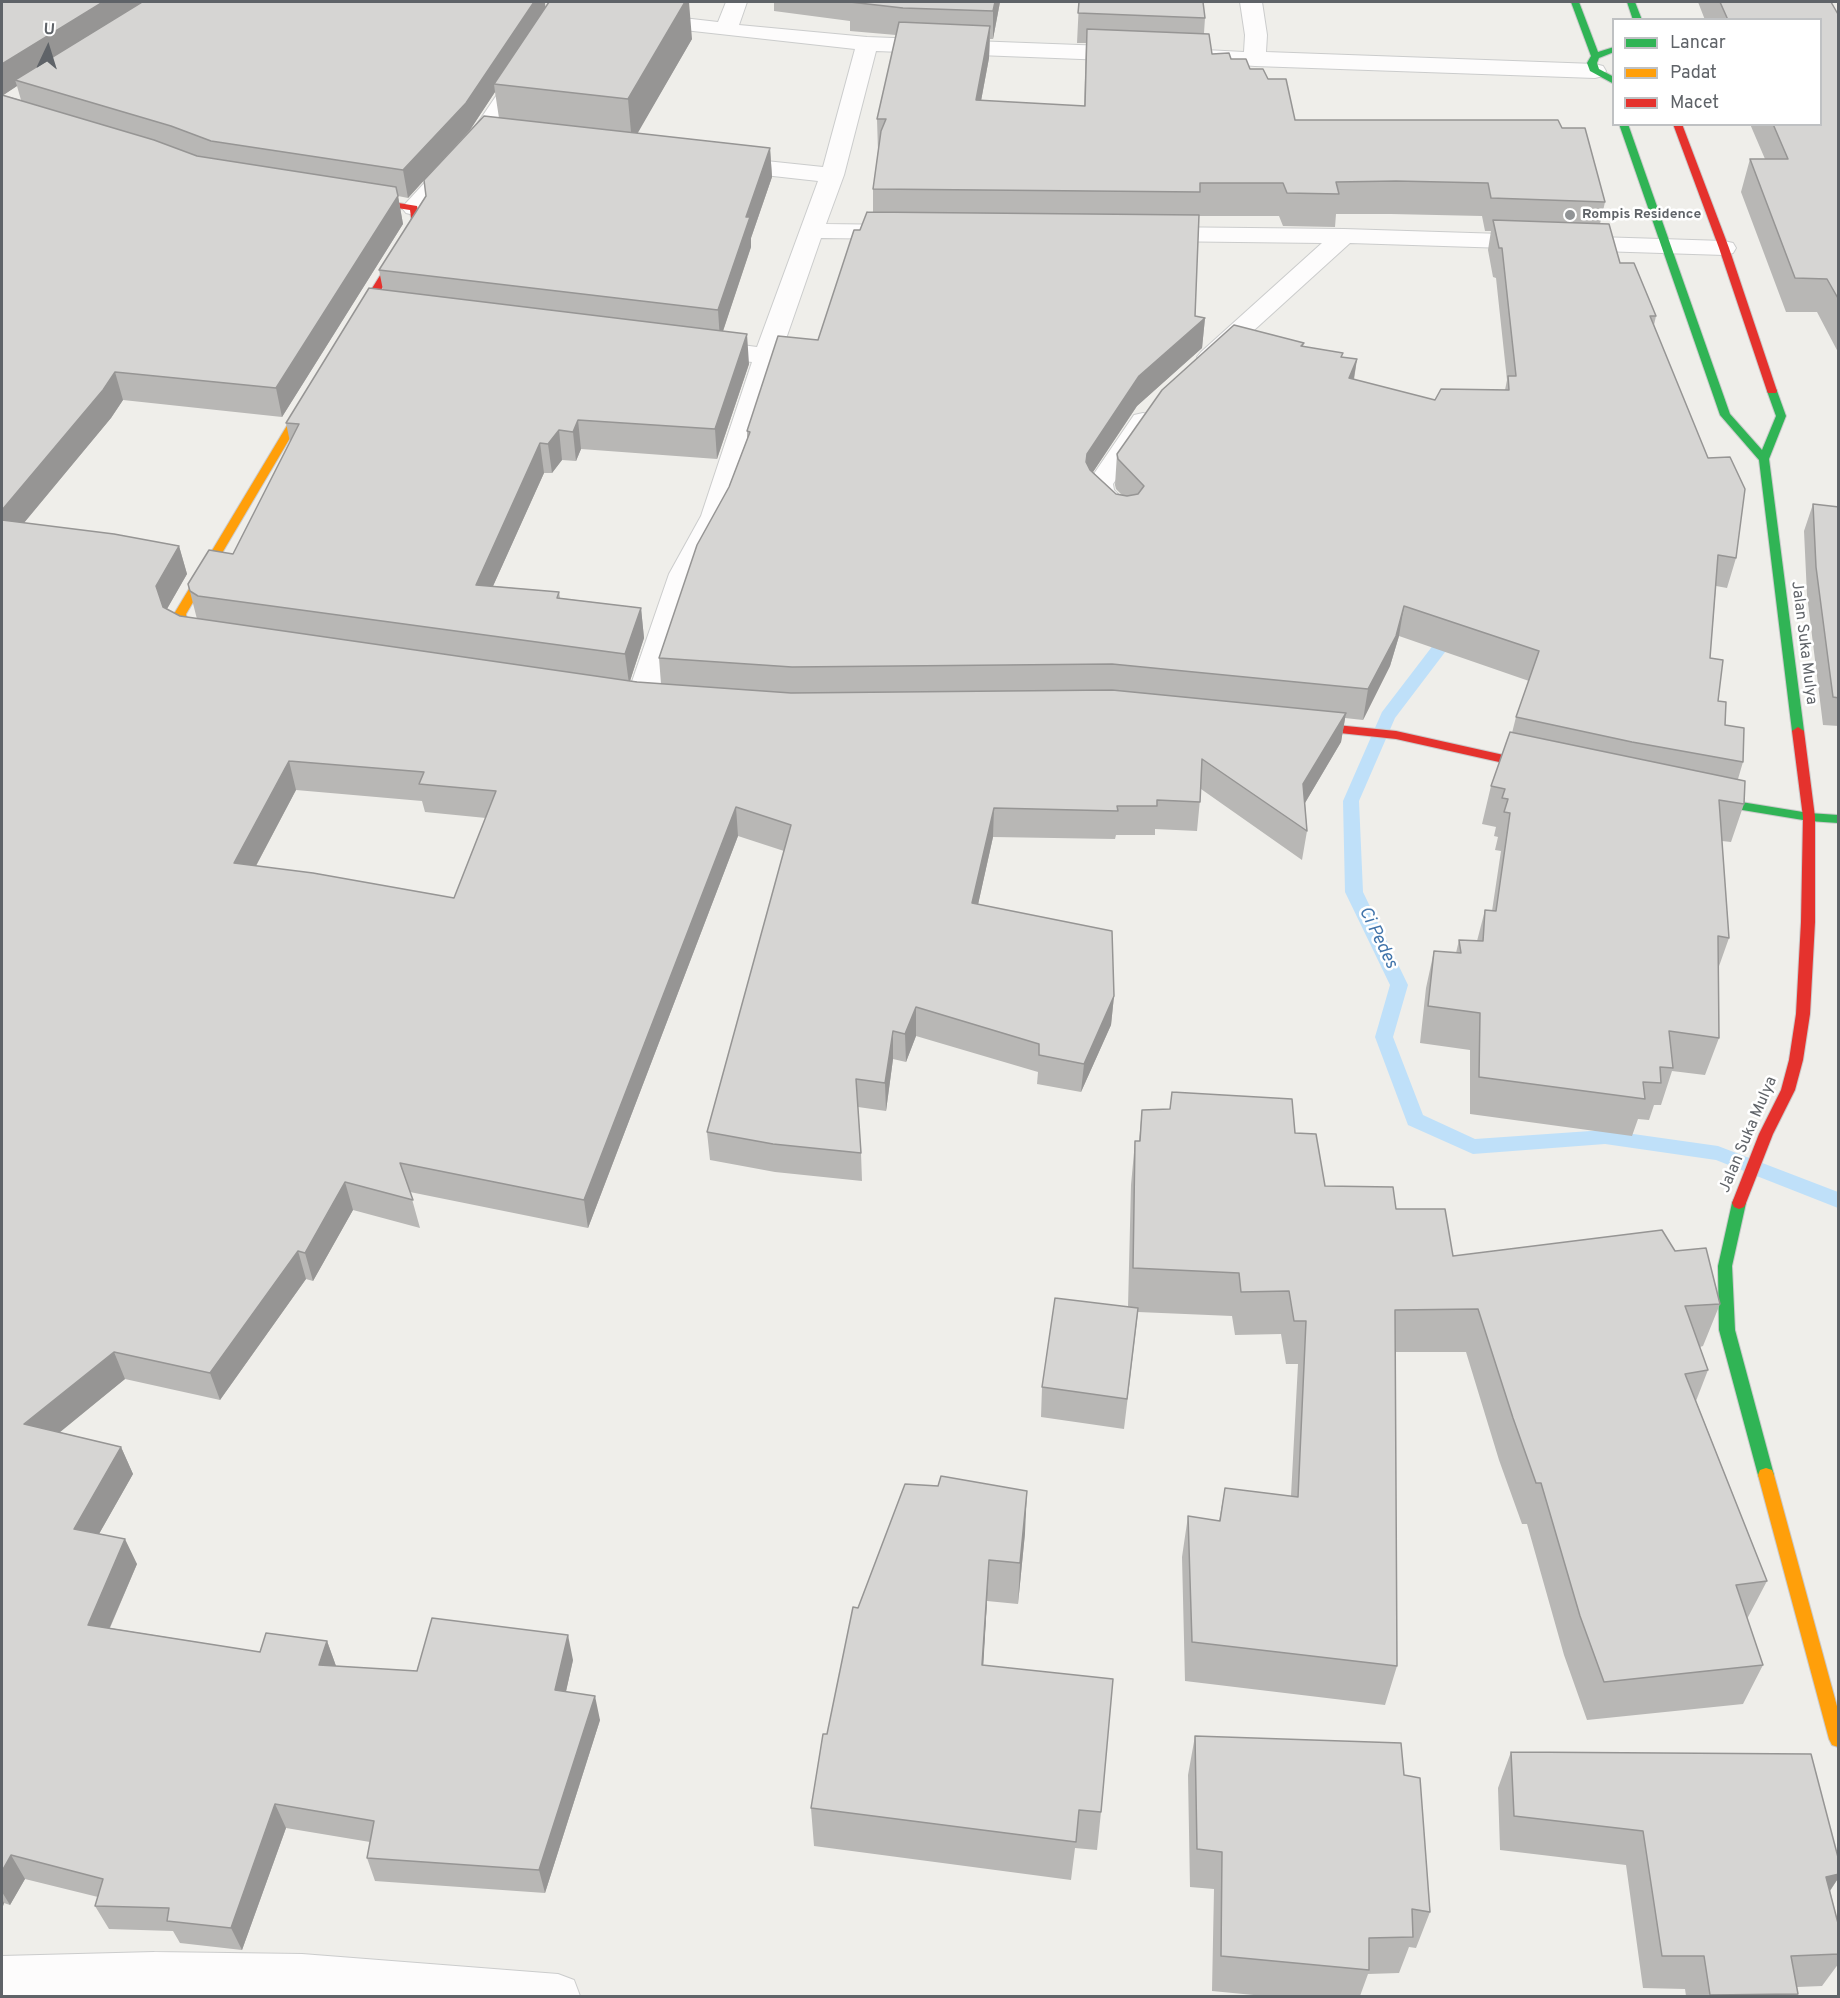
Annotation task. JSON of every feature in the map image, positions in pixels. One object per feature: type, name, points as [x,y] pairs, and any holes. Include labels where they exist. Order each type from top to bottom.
[{"type":"street","points":[[726,30],[736,2]]},
{"type":"street","points":[[1251,2],[1256,35],[1255,58]]},
{"type":"street","points":[[1575,2],[1612,92]]},
{"type":"street","points":[[1630,2],[1637,18]]},
{"type":"street","points":[[622,16],[726,30],[867,44],[1603,72]]},
{"type":"street","points":[[641,699],[682,574],[715,516],[767,356],[832,175],[867,44]]},
{"type":"street","points":[[1603,72],[1602,51],[1612,48]]},
{"type":"street","points":[[414,208],[493,137],[532,58]]},
{"type":"street","points":[[1624,126],[1725,415],[1764,459]]},
{"type":"street","name":"Jalan Suka Mulya","points":[[1678,126],[1725,248],[1782,416],[1764,459],[1809,817],[1808,922],[1803,1014],[1796,1060],[1788,1090],[1766,1134],[1736,1210],[1725,1266],[1727,1330],[1839,1739]]},
{"type":"street","points":[[706,161],[832,175]]},
{"type":"street","points":[[335,196],[414,208]]},
{"type":"street","points":[[348,336],[376,309],[417,224],[414,208]]},
{"type":"street","points":[[811,231],[918,232]]},
{"type":"street","points":[[1131,234],[1344,236],[1725,248]]},
{"type":"street","points":[[1193,372],[1344,236]]},
{"type":"street","points":[[686,346],[767,356]]},
{"type":"street","points":[[233,641],[198,636],[183,628],[180,614],[318,382]]},
{"type":"street","points":[[1125,516],[1100,492],[1100,483],[1149,412],[1157,405]]},
{"type":"street","points":[[1286,724],[1396,735],[1555,770]]},
{"type":"street","points":[[1688,797],[1809,817],[1839,819]]},
{"type":"street","points":[[2,1978],[154,1974],[302,1976],[558,1996]]},
{"type":"building","points":[[2,2],[103,2],[2,64]]},
{"type":"building","points":[[142,2],[534,2],[466,103],[403,170],[211,141],[171,126],[15,80]]},
{"type":"building","points":[[549,2],[685,2],[628,99],[494,84]]},
{"type":"building","points":[[850,2],[995,2],[993,11],[903,8]]},
{"type":"building","points":[[1079,2],[1203,2],[1205,18],[1078,13]]},
{"type":"building","points":[[1720,2],[1831,2],[1839,16],[1839,300],[1827,279],[1795,278],[1750,159],[1788,159],[1774,126],[1822,126],[1822,18],[1727,18]]},
{"type":"building","points":[[899,22],[990,26],[976,100],[1085,106],[1087,29],[1209,34],[1212,54],[1229,53],[1231,59],[1246,59],[1250,69],[1263,69],[1268,79],[1286,79],[1295,120],[1558,120],[1562,128],[1585,128],[1605,202],[1491,198],[1488,183],[1396,181],[1336,182],[1339,194],[1287,193],[1283,183],[1200,183],[1200,192],[873,189],[881,131],[886,119],[877,119]]},
{"type":"building","points":[[2,95],[154,140],[197,156],[396,187],[398,196],[276,388],[115,372],[103,390],[2,510]]},
{"type":"building","points":[[484,116],[770,148],[746,217],[750,217],[718,310],[379,270],[426,196],[424,180]]},
{"type":"building","points":[[867,212],[1199,215],[1195,316],[1205,318],[1139,376],[1087,454],[1086,462],[1090,470],[1116,494],[1127,496],[1138,494],[1144,486],[1118,459],[1117,454],[1162,390],[1234,325],[1304,343],[1301,346],[1343,353],[1341,357],[1357,359],[1349,378],[1435,400],[1441,389],[1509,390],[1508,376],[1516,376],[1502,248],[1499,248],[1493,220],[1609,224],[1620,263],[1634,263],[1656,316],[1650,316],[1708,458],[1730,457],[1745,489],[1736,558],[1718,555],[1710,658],[1723,660],[1718,701],[1726,702],[1725,725],[1744,728],[1743,762],[1632,742],[1516,717],[1539,651],[1404,606],[1396,636],[1368,689],[1112,664],[792,667],[659,658],[697,545],[729,487],[750,432],[747,431],[778,336],[818,340],[854,230],[860,230]]},
{"type":"building","points":[[369,288],[747,334],[715,429],[578,420],[573,432],[559,430],[548,444],[540,443],[476,585],[559,592],[557,598],[641,608],[625,654],[198,596],[190,591],[188,584],[209,550],[233,554],[299,424],[286,423]]},
{"type":"building","points":[[1813,504],[1839,507],[1839,698],[1833,697],[1816,567]]},
{"type":"building","points":[[2,520],[114,534],[179,546],[156,586],[163,607],[180,616],[637,682],[791,693],[1112,690],[1346,713],[1303,784],[1307,831],[1202,759],[1200,802],[1157,800],[1157,806],[1117,806],[1118,811],[994,808],[972,903],[1112,931],[1114,996],[1084,1064],[1039,1055],[1039,1044],[916,1007],[905,1034],[893,1031],[885,1083],[856,1079],[861,1153],[773,1144],[707,1132],[791,825],[736,807],[584,1200],[400,1163],[413,1200],[345,1182],[305,1253],[298,1251],[210,1373],[114,1352],[24,1424],[121,1447],[74,1529],[125,1539],[88,1625],[260,1652],[266,1633],[327,1641],[319,1665],[417,1671],[432,1618],[568,1635],[555,1690],[595,1696],[539,1870],[367,1858],[374,1821],[275,1804],[231,1928],[167,1921],[169,1908],[95,1906],[103,1879],[11,1855],[2,1871]],"holes":[[[289,761],[424,772],[419,784],[496,791],[454,898],[313,873],[234,863]]]},
{"type":"building","points":[[1510,732],[1745,781],[1744,804],[1719,800],[1729,938],[1718,936],[1719,1038],[1669,1031],[1673,1068],[1660,1067],[1661,1083],[1643,1082],[1645,1099],[1479,1077],[1480,1013],[1428,1006],[1434,951],[1461,953],[1459,940],[1483,941],[1485,910],[1496,911],[1510,813],[1504,812],[1508,799],[1502,798],[1505,789],[1491,786]]},
{"type":"building","points":[[1172,1092],[1292,1099],[1295,1133],[1316,1134],[1325,1186],[1393,1187],[1396,1209],[1445,1209],[1453,1256],[1662,1230],[1675,1251],[1706,1248],[1720,1304],[1685,1306],[1708,1370],[1685,1374],[1767,1581],[1736,1585],[1763,1665],[1604,1682],[1580,1616],[1541,1483],[1536,1483],[1478,1309],[1395,1310],[1397,1666],[1192,1642],[1188,1516],[1220,1521],[1225,1488],[1298,1497],[1306,1321],[1294,1321],[1289,1291],[1241,1292],[1239,1273],[1133,1268],[1135,1141],[1140,1141],[1142,1110],[1170,1109]]},
{"type":"building","points":[[1055,1298],[1138,1308],[1127,1399],[1042,1387]]},
{"type":"building","points":[[941,1476],[1027,1491],[1020,1563],[989,1560],[982,1665],[1113,1679],[1101,1812],[1079,1810],[1076,1842],[811,1808],[823,1734],[827,1734],[853,1607],[858,1608],[905,1484],[938,1486]]},
{"type":"building","points":[[1195,1736],[1401,1743],[1404,1775],[1420,1778],[1430,1912],[1412,1909],[1413,1937],[1369,1938],[1369,1970],[1221,1956],[1222,1852],[1197,1849]]},
{"type":"building","points":[[1511,1752],[1811,1754],[1839,1861],[1839,1874],[1826,1877],[1839,1927],[1839,1954],[1791,1956],[1798,1994],[1710,1995],[1704,1956],[1662,1956],[1643,1831],[1514,1816]]},
{"type":"waterway","name":"Ci Pedes","points":[[1453,631],[1388,716],[1351,801],[1354,892],[1399,985],[1384,1037],[1415,1120],[1473,1147],[1605,1137],[1718,1153],[1838,1200]]},
{"type":"traffic: fast","points":[[1575,2],[1595,56]]},
{"type":"traffic: fast","points":[[1631,2],[1637,18]]},
{"type":"traffic: fast","points":[[1612,49],[1595,56],[1592,63],[1595,71],[1612,80]]},
{"type":"traffic: fast","points":[[1624,126],[1725,415],[1764,459]]},
{"type":"traffic: fast","points":[[1772,391],[1781,416],[1764,459],[1798,731]]},
{"type":"traffic: fast","points":[[1698,799],[1809,817],[1838,819]]},
{"type":"traffic: fast","points":[[1739,1203],[1725,1266],[1727,1330],[1766,1475]]},
{"type":"traffic: slow","points":[[213,638],[198,636],[183,628],[180,614],[311,394]]},
{"type":"traffic: slow","points":[[1766,1475],[1838,1739]]},
{"type":"traffic: jam","points":[[1678,126],[1724,248],[1772,391]]},
{"type":"traffic: jam","points":[[353,327],[417,224],[414,208],[355,199]]},
{"type":"traffic: jam","points":[[1297,725],[1396,735],[1544,768]]},
{"type":"traffic: jam","points":[[1739,1203],[1766,1134],[1788,1090],[1796,1060],[1803,1014],[1808,922],[1809,817],[1798,731]]},
{"type":"place","name":"Rompis Residence","points":[[1570,215]]}]
